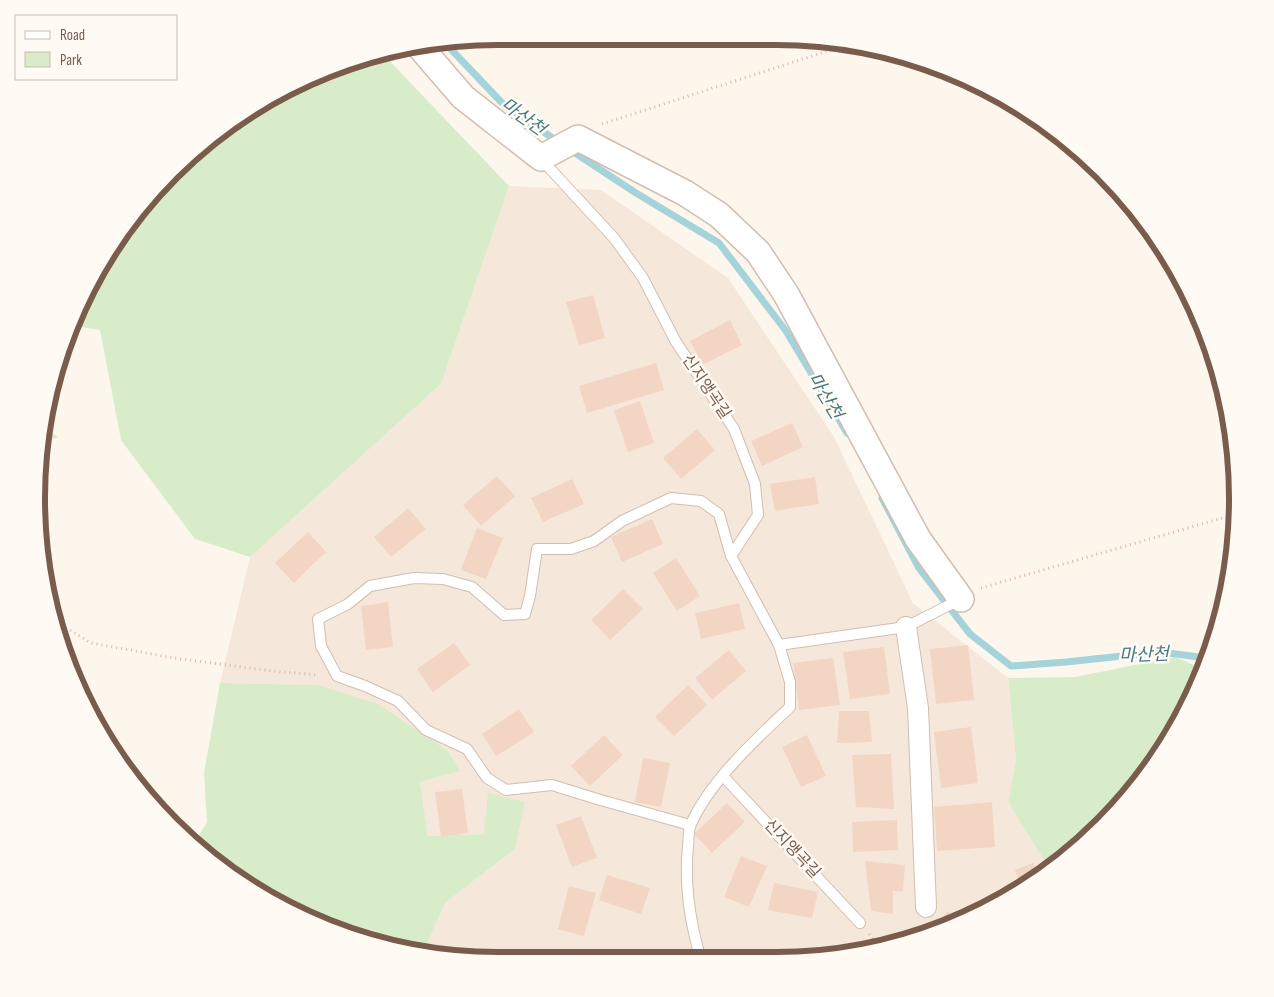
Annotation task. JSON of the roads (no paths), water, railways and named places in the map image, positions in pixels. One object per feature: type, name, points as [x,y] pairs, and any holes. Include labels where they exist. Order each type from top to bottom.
[{"type":"street","name":"신지앵곡길","points":[[424,52],[463,97],[541,158]]},
{"type":"street","points":[[541,158],[578,138],[685,193],[719,215],[758,252],[786,294],[918,539],[961,599]]},
{"type":"street","points":[[913,624],[926,907]]},
{"type":"lane","name":"신지앵곡길","points":[[541,158],[614,238],[643,278],[676,342],[734,428],[754,484],[758,515],[731,556]]},
{"type":"lane","points":[[690,825],[597,800],[552,785],[506,790],[487,778],[466,749],[426,730],[398,701],[338,676],[321,646],[318,619],[348,604],[370,586],[414,578],[443,579],[472,587],[504,615],[525,614],[530,596],[537,549],[571,549],[594,541],[622,521],[671,498],[701,501],[719,514],[731,556],[779,645],[790,682],[790,707],[750,745],[723,776],[705,800],[690,825],[686,862],[688,904],[693,934],[699,952]]},
{"type":"lane","points":[[779,645],[913,624],[961,599]]},
{"type":"lane","name":"신지앵곡길","points":[[723,776],[860,923]]},
{"type":"waterway","name":"마산천","points":[[450,48],[505,106],[560,143]]},
{"type":"waterway","name":"마산천","points":[[569,149],[636,193],[719,243],[786,331],[847,433]]},
{"type":"waterway","name":"마산천","points":[[882,498],[919,568],[970,634],[1011,666],[1160,652],[1200,657]]}]
